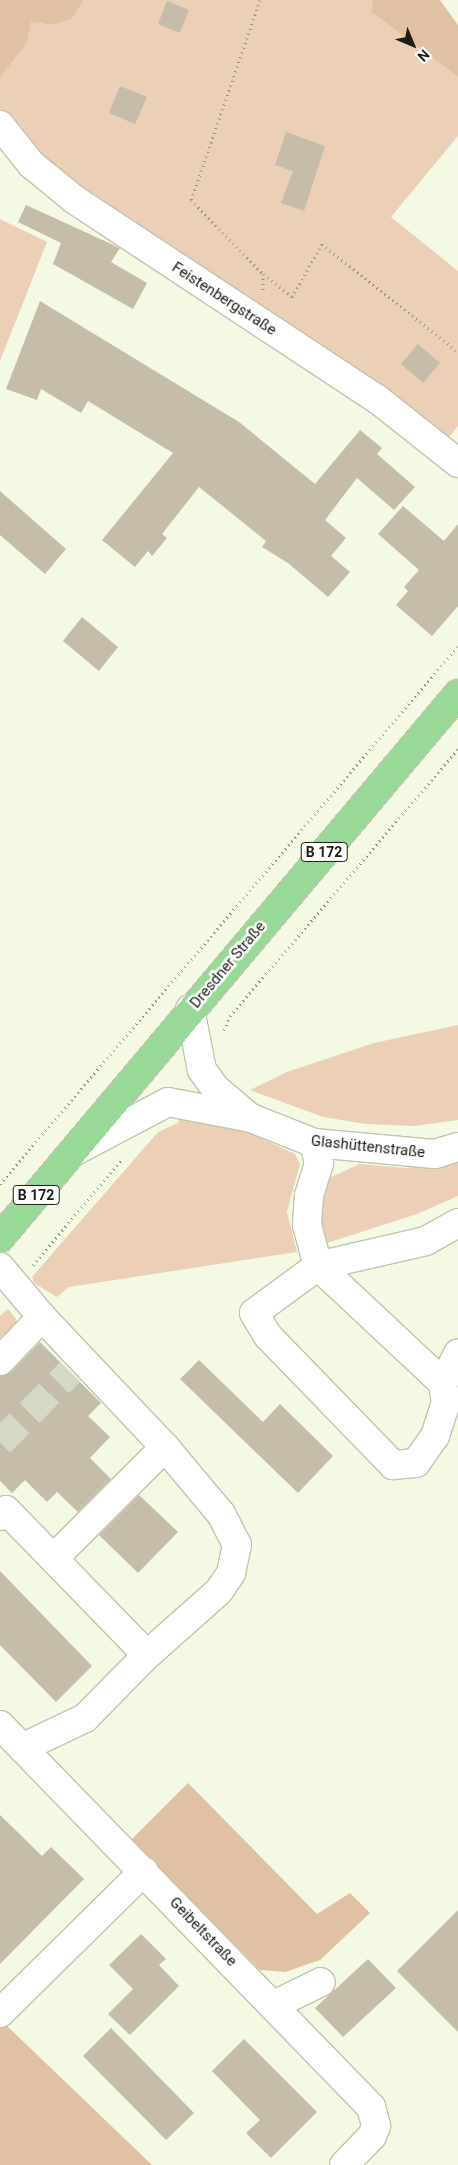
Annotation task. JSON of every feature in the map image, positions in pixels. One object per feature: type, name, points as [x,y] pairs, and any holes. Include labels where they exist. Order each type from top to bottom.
[{"type":"main road","name":"Dresdner Straße","points":[[0,1238],[190,1009],[458,694]]},
{"type":"street","name":"Feistenbergstraße","points":[[0,125],[31,164],[48,180],[377,399],[458,463]]},
{"type":"street","name":"Glashüttenstraße","points":[[190,1009],[202,1070],[216,1090],[251,1118]]},
{"type":"street","name":"Glashüttenstraße","points":[[72,1152],[168,1102],[251,1118],[314,1143],[435,1154],[458,1147]]},
{"type":"street","points":[[314,1143],[319,1163],[309,1195],[308,1225],[318,1266],[443,1383]]},
{"type":"street","points":[[458,1223],[426,1241],[318,1266],[254,1313],[268,1336],[393,1465],[416,1463],[435,1436],[446,1403],[443,1383],[458,1354]]},
{"type":"street","points":[[8,1276],[42,1317],[77,1366],[165,1447],[221,1514],[236,1545],[232,1573],[219,1591],[147,1656],[85,1718],[22,1748]]},
{"type":"street","points":[[0,1361],[42,1317]]},
{"type":"street","points":[[54,1558],[165,1447]]},
{"type":"street","points":[[2,1510],[54,1558],[147,1656]]},
{"type":"street","name":"Geibeltstraße","points":[[0,1725],[144,1870],[371,2107],[376,2126],[372,2136],[353,2156]]},
{"type":"street","points":[[0,2013],[144,1870]]},
{"type":"street","points":[[274,2005],[321,1982]]},
{"type":"path","points":[[260,0],[191,200],[264,274],[292,298],[322,244],[458,352]]},
{"type":"path","points":[[263,324],[264,274]]},
{"type":"path","points":[[0,1184],[458,646]]},
{"type":"path","points":[[199,1061],[217,1045],[230,1016],[458,749]]},
{"type":"path","points":[[8,1276],[124,1157]]},
{"type":"shaded area","points":[[0,0],[84,0],[72,19],[53,25],[31,22],[27,42],[0,78]]},
{"type":"shaded area","points":[[84,0],[373,0],[371,12],[458,77],[458,136],[391,217],[458,271],[458,426],[446,441],[37,158],[0,109],[0,78],[26,42],[31,22],[53,25],[72,19]]},
{"type":"shaded area","points":[[373,0],[440,0],[458,25],[458,77],[371,12]]},
{"type":"shaded area","points":[[0,219],[47,242],[0,361]]},
{"type":"shaded area","points":[[458,1025],[458,1120],[414,1126],[366,1124],[323,1117],[250,1090],[287,1072],[374,1043]]},
{"type":"shaded area","points":[[181,1113],[211,1115],[295,1154],[300,1164],[287,1212],[297,1252],[69,1287],[57,1297],[34,1283],[32,1277],[158,1132],[178,1123]]},
{"type":"shaded area","points":[[458,1162],[458,1196],[417,1214],[327,1243],[319,1209],[322,1181],[360,1164],[406,1168]]},
{"type":"shaded area","points":[[8,1309],[16,1319],[17,1328],[0,1346],[0,1316]]},
{"type":"shaded area","points":[[188,1783],[317,1914],[350,1893],[370,1913],[320,1960],[285,1972],[260,1970],[131,1840]]},
{"type":"shaded area","points":[[4,2023],[152,2165],[0,2165],[0,2027]]},
{"type":"building","points":[[167,1],[189,10],[180,33],[158,24]]},
{"type":"building","points":[[120,86],[147,97],[135,124],[109,113]]},
{"type":"building","points":[[286,132],[325,146],[304,211],[281,203],[293,171],[275,165]]},
{"type":"building","points":[[26,205],[120,248],[111,262],[147,283],[133,309],[53,264],[61,243],[18,222]]},
{"type":"building","points":[[40,301],[239,422],[315,484],[360,430],[382,448],[377,454],[415,487],[394,510],[357,478],[325,520],[346,538],[331,556],[350,572],[328,597],[288,563],[262,547],[266,541],[199,487],[162,534],[167,538],[152,556],[148,551],[135,567],[102,540],[173,453],[88,401],[81,413],[41,389],[37,400],[6,389]]},
{"type":"building","points":[[418,344],[440,363],[423,383],[401,364]]},
{"type":"building","points":[[0,491],[66,549],[45,574],[0,535]]},
{"type":"building","points":[[403,506],[444,541],[458,524],[458,606],[432,636],[396,605],[408,591],[404,587],[419,570],[378,534]]},
{"type":"building","points":[[82,617],[118,647],[99,671],[63,641]]},
{"type":"building","points":[[40,1342],[101,1403],[88,1416],[110,1437],[90,1458],[111,1479],[78,1512],[57,1492],[47,1502],[25,1480],[12,1493],[0,1481],[0,1376],[11,1372]]},
{"type":"building","points":[[199,1360],[263,1422],[280,1404],[333,1456],[298,1493],[180,1379]]},
{"type":"building","points":[[139,1495],[178,1532],[138,1573],[99,1535]]},
{"type":"building","points":[[0,1571],[92,1666],[56,1702],[0,1645]]},
{"type":"building","points":[[0,1815],[42,1856],[51,1847],[84,1879],[0,1964]]},
{"type":"building","points":[[458,1910],[458,2032],[397,1971]]},
{"type":"building","points":[[141,1934],[166,1959],[159,1965],[179,1986],[130,2035],[108,2014],[133,1989],[109,1965]]},
{"type":"building","points":[[368,1959],[396,1988],[343,2037],[315,2008]]},
{"type":"building","points":[[111,2028],[194,2113],[166,2140],[83,2056]]},
{"type":"building","points":[[244,2039],[317,2112],[271,2158],[246,2133],[260,2120],[212,2071]]},
{"type":"tunnel","points":[[0,1443],[70,1372]]}]
